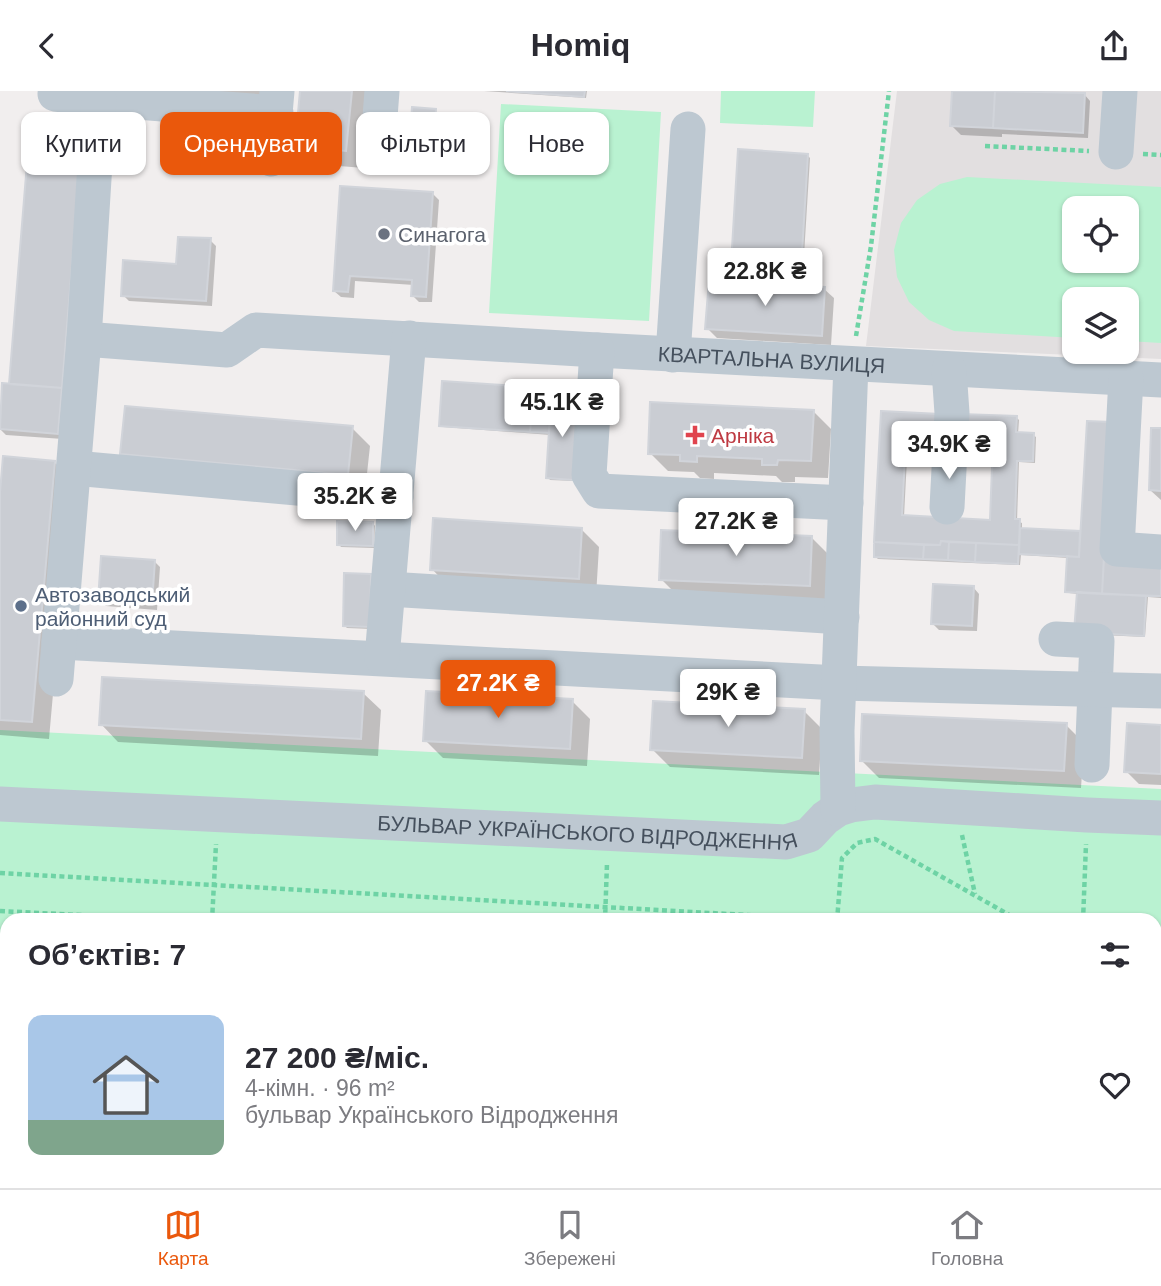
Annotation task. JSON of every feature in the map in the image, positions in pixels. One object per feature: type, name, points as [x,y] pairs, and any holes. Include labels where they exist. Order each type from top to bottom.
[{"type":"street","points":[[380,112],[382,91]]},
{"type":"street","points":[[1116,152],[1121,91]]},
{"type":"street","points":[[55,94],[100,99],[276,102]]},
{"type":"street","points":[[56,679],[84,339],[100,99]]},
{"type":"street","points":[[673,355],[688,129]]},
{"type":"street","name":"КВАРТАЛЬНА ВУЛИЦЯ","points":[[84,339],[227,350],[256,330],[1161,380]]},
{"type":"street","points":[[382,659],[409,338]]},
{"type":"street","points":[[597,350],[589,475],[599,491],[846,503]]},
{"type":"street","points":[[851,364],[837,731],[838,809],[875,802],[1161,818]]},
{"type":"street","points":[[947,507],[952,413],[949,370]]},
{"type":"street","points":[[1126,379],[1117,549],[1161,552]]},
{"type":"street","points":[[74,468],[396,496]]},
{"type":"street","points":[[388,590],[842,617]]},
{"type":"street","points":[[1056,639],[1097,641],[1092,765]]},
{"type":"street","points":[[59,642],[839,683],[1161,691]]},
{"type":"street","name":"БУЛЬВАР УКРАЇНСЬКОГО ВІДРОДЖЕННЯ","points":[[0,804],[786,842],[809,835],[838,809]]},
{"type":"path","points":[[851,364],[871,246],[889,91]]},
{"type":"path","points":[[985,146],[1161,155]]},
{"type":"path","points":[[957,807],[975,895]]},
{"type":"path","points":[[212,913],[218,815]]},
{"type":"path","points":[[1087,815],[1087,913]]},
{"type":"path","points":[[605,913],[608,834]]},
{"type":"path","points":[[838,913],[842,858],[857,843],[875,839],[1006,913]]},
{"type":"path","points":[[0,873],[712,913]]},
{"type":"path","points":[[0,911],[40,913]]},
{"type":"shaded area","points":[[897,91],[1161,91],[1161,359],[1139,358],[1139,287],[1062,287],[1062,355],[866,346]]},
{"type":"green space","points":[[721,91],[815,91],[813,127],[720,123]]},
{"type":"green space","points":[[501,104],[661,112],[649,321],[489,313]]},
{"type":"green space","points":[[967,177],[1161,187],[1161,343],[1139,342],[1139,287],[1062,287],[1062,337],[954,331],[929,320],[909,302],[897,277],[894,250],[901,223],[917,200],[940,184]]},
{"type":"green space","points":[[0,730],[1161,789],[1161,913],[0,913]]},
{"type":"building","points":[[300,91],[352,91],[346,151],[342,151],[342,112],[298,112]]},
{"type":"building","points":[[506,91],[585,91],[584,97]]},
{"type":"building","points":[[952,91],[995,91],[993,128],[950,126]]},
{"type":"building","points":[[995,91],[1085,93],[1083,133],[993,128]]},
{"type":"building","points":[[412,107],[436,109],[436,112],[412,112]]},
{"type":"building","points":[[738,149],[808,154],[800,286],[730,281]]},
{"type":"building","points":[[26,175],[79,175],[62,388],[9,384]]},
{"type":"building","name":"Синагога","points":[[340,186],[433,192],[426,297],[411,296],[412,280],[350,276],[348,292],[333,291]]},
{"type":"building","points":[[178,237],[211,238],[206,301],[121,296],[123,260],[176,264]]},
{"type":"building","points":[[709,280],[825,287],[822,336],[705,329]]},
{"type":"building","points":[[442,381],[534,387],[530,432],[439,426]]},
{"type":"building","points":[[2,383],[62,388],[58,434],[0,429]]},
{"type":"building","points":[[534,387],[552,388],[549,433],[530,432]]},
{"type":"building","points":[[551,399],[579,401],[573,480],[546,478]]},
{"type":"building","points":[[650,402],[814,410],[811,461],[778,460],[777,465],[762,465],[762,459],[697,456],[697,462],[680,461],[680,455],[648,454]]},
{"type":"building","points":[[125,406],[353,426],[348,475],[120,454]]},
{"type":"building","points":[[881,411],[940,414],[939,439],[906,437],[902,515],[990,520],[993,440],[961,439],[961,414],[1017,416],[1016,432],[1034,433],[1033,461],[1017,461],[1015,519],[1020,519],[1019,545],[941,541],[940,545],[874,542]]},
{"type":"building","points":[[1087,421],[1111,422],[1102,594],[1065,592],[1067,556],[1079,557]]},
{"type":"building","points":[[1151,428],[1161,428],[1161,491],[1149,490]]},
{"type":"building","name":"Автозаводський районний суд","points":[[3,456],[55,461],[32,722],[0,720],[0,492]]},
{"type":"building","points":[[433,518],[582,528],[579,579],[430,570]]},
{"type":"building","points":[[337,521],[373,522],[373,546],[337,545]]},
{"type":"building","points":[[1020,528],[1080,531],[1079,557],[1019,554]]},
{"type":"building","points":[[661,530],[812,536],[810,586],[659,580]]},
{"type":"building","points":[[941,541],[949,542],[948,560],[923,559],[924,545],[940,545]]},
{"type":"building","points":[[874,542],[924,545],[923,559],[874,557]]},
{"type":"building","points":[[949,542],[976,543],[975,562],[948,560]]},
{"type":"building","points":[[976,543],[1019,545],[1018,564],[975,562]]},
{"type":"building","points":[[101,556],[155,560],[152,604],[98,601]]},
{"type":"building","points":[[1104,558],[1161,561],[1161,596],[1102,594]]},
{"type":"building","points":[[344,573],[371,574],[370,627],[343,626]]},
{"type":"building","points":[[933,584],[974,586],[972,626],[931,624]]},
{"type":"building","points":[[1077,592],[1146,596],[1144,636],[1074,632]]},
{"type":"building","points":[[102,677],[364,691],[361,739],[99,725]]},
{"type":"building","points":[[426,691],[573,699],[570,749],[423,741]]},
{"type":"building","points":[[653,701],[805,709],[802,758],[650,750]]},
{"type":"building","points":[[862,714],[1067,723],[1064,771],[860,761]]},
{"type":"building","points":[[1127,723],[1161,725],[1161,774],[1124,772]]},
{"type":"place","name":"Синагога","points":[[384,234]]},
{"type":"place","name":"Арніка","points":[[695,435]]},
{"type":"place","name":"Автозаводський районний суд","points":[[21,606]]}]
